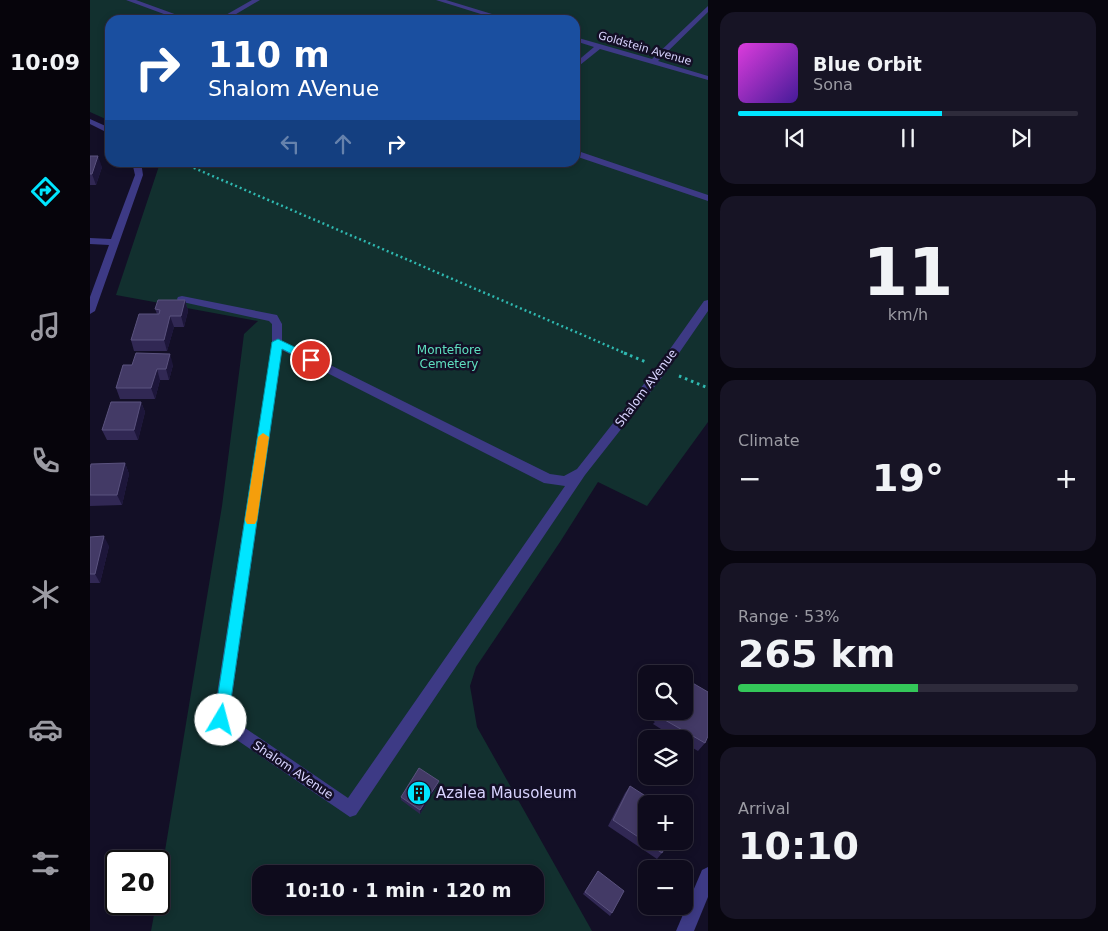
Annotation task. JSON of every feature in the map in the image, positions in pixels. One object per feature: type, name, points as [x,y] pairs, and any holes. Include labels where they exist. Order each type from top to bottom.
[{"type":"street","points":[[129,0],[172,15]]},
{"type":"street","points":[[230,15],[257,0]]},
{"type":"street","points":[[439,0],[491,15]]},
{"type":"street","points":[[653,62],[708,8]]},
{"type":"street","name":"Goldstein Avenue","points":[[580,40],[708,78]]},
{"type":"street","points":[[580,63],[600,46]]},
{"type":"street","points":[[90,121],[105,128]]},
{"type":"street","points":[[580,155],[708,198]]},
{"type":"street","points":[[90,311],[139,175],[137,167]]},
{"type":"street","points":[[90,242],[115,242]]},
{"type":"street","points":[[182,299],[273,318],[277,324],[278,342],[548,479],[566,481],[582,472]]},
{"type":"street","name":"Shalom AVenue","points":[[278,342],[221,720],[350,809],[582,472],[662,369],[708,304]]},
{"type":"street","points":[[685,931],[708,876]]},
{"type":"path","points":[[192,167],[708,388]]},
{"type":"green space","name":"Montefiore Cemetery","points":[[90,0],[708,0],[708,422],[647,506],[598,482],[476,667],[470,686],[477,727],[592,931],[151,931],[154,915],[170,915],[170,850],[165,850],[222,506],[244,334],[258,321],[116,295],[159,167],[580,167],[580,15],[105,15],[105,119],[90,112]]},
{"type":"building","points":[[90,156],[98,156],[92,174],[90,174]]},
{"type":"building","points":[[158,300],[185,300],[181,316],[170,316],[164,340],[131,340],[139,314],[159,314],[160,310],[155,309]]},
{"type":"building","points":[[136,353],[170,354],[166,369],[157,369],[151,388],[116,388],[123,365],[132,365]]},
{"type":"building","points":[[111,402],[141,402],[134,430],[102,430]]},
{"type":"building","points":[[125,463],[117,495],[90,495],[91,464]]},
{"type":"building","points":[[104,536],[95,574],[90,574],[90,537]]},
{"type":"building","points":[[693,683],[708,692],[708,736],[705,743],[693,736],[693,730],[682,730],[665,720],[693,720]]},
{"type":"building","name":"Azalea Mausoleum","points":[[419,768],[439,781],[420,810],[401,797]]},
{"type":"building","points":[[630,786],[644,795],[638,795],[638,837],[613,820]]},
{"type":"building","points":[[598,871],[624,891],[612,913],[585,892]]},
{"type":"slow traffic","points":[[251,520],[263,437]]},
{"type":"place","name":"Azalea Mausoleum","points":[[419,793]]},
{"type":"route","points":[[221,720],[278,342],[311,360]]}]
